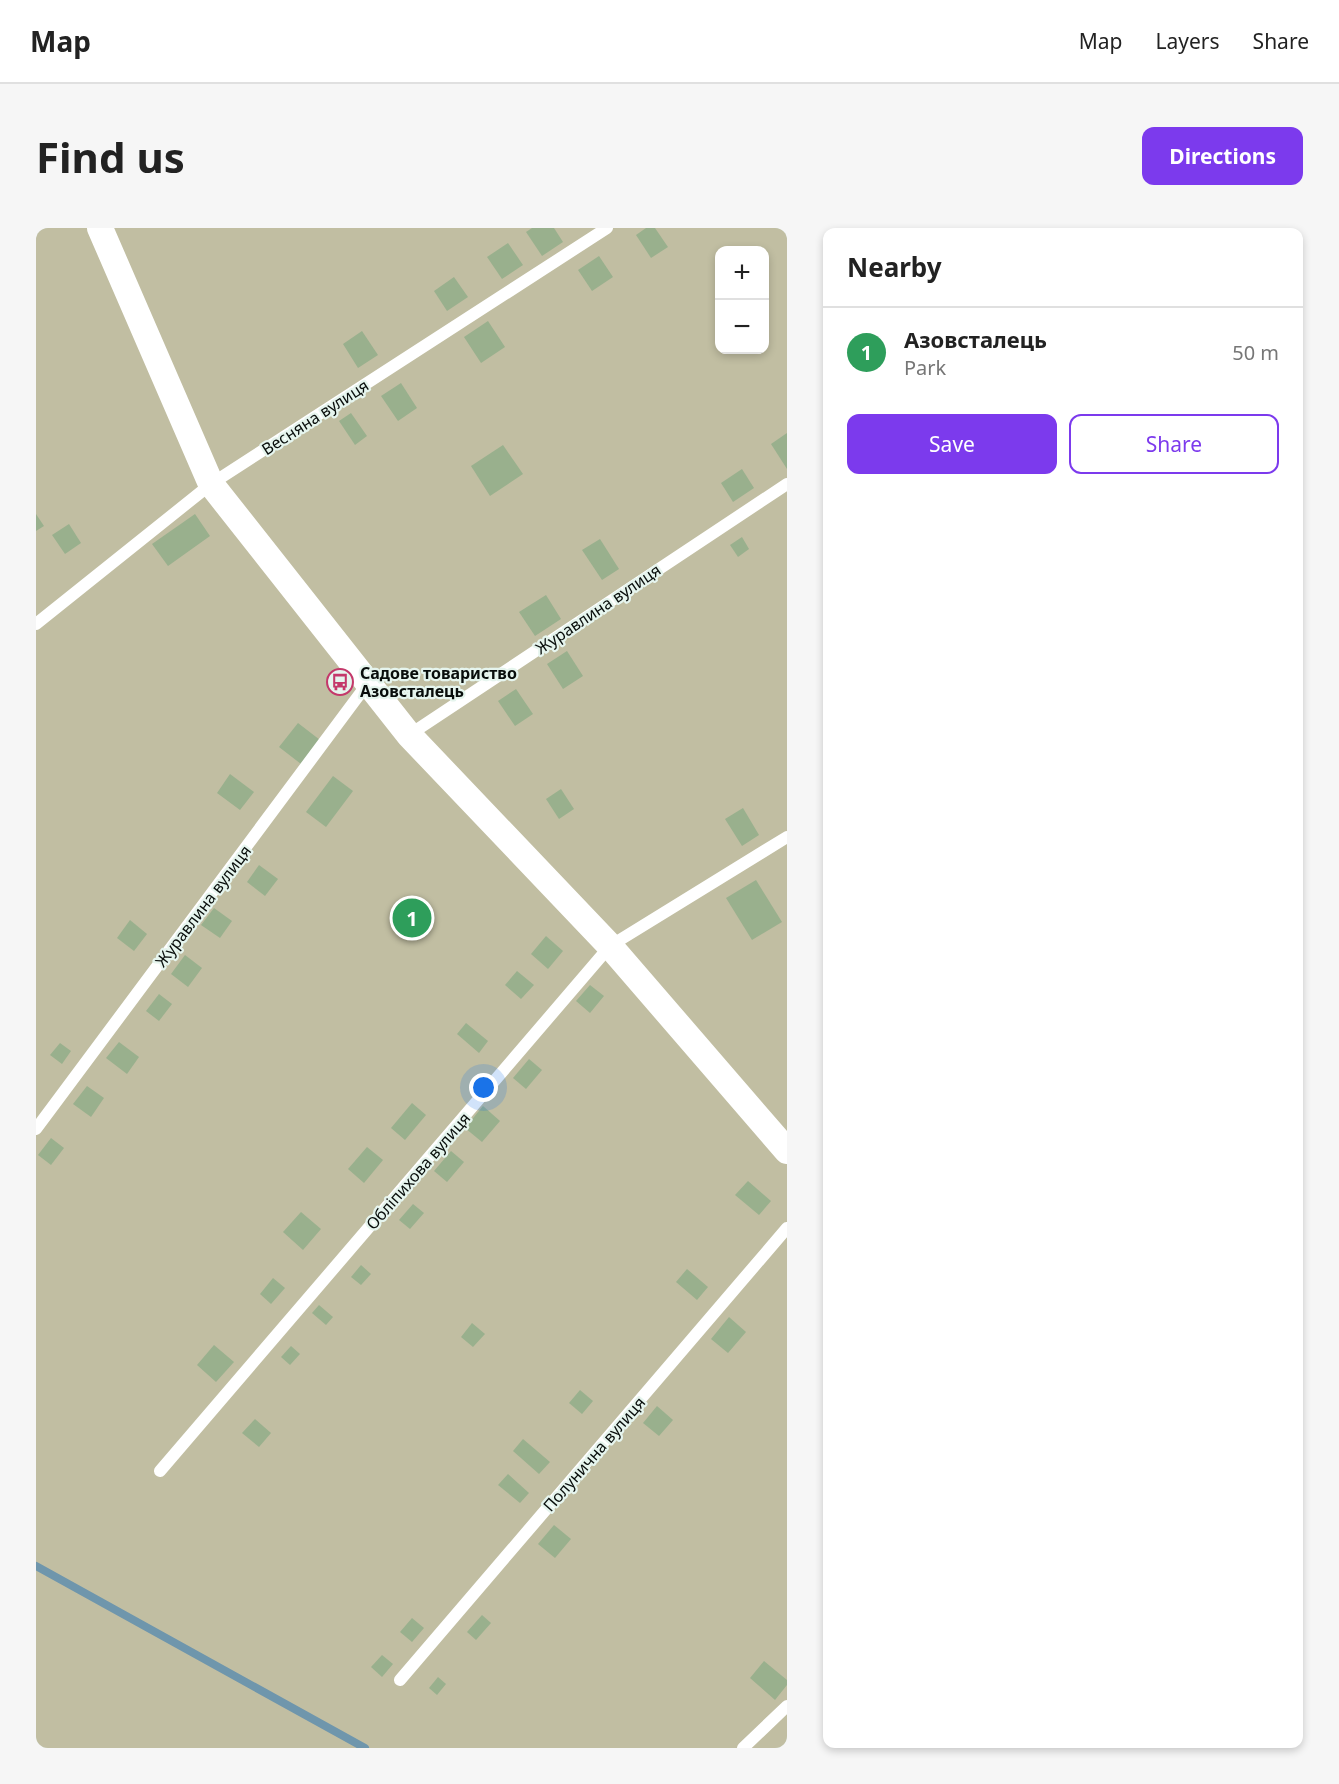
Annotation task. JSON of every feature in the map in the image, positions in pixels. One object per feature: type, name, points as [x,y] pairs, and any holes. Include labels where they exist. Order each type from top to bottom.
[{"type":"street","points":[[100,228],[211,484],[408,735],[610,946],[787,1151]]},
{"type":"lane","name":"Весняна вулиця","points":[[36,624],[211,484],[608,228]]},
{"type":"lane","name":"Журавлина вулиця","points":[[408,735],[787,484]]},
{"type":"lane","name":"Журавлина вулиця","points":[[36,1129],[368,683]]},
{"type":"lane","name":"Обліпихова вулиця","points":[[160,1471],[610,946],[787,837]]},
{"type":"lane","name":"Полунична вулиця","points":[[400,1680],[787,1228]]},
{"type":"lane","points":[[742,1748],[787,1706]]},
{"type":"shaded area","points":[[36,228],[787,228],[787,1748],[36,1748]]},
{"type":"building","points":[[532,228],[554,228],[563,242],[542,256],[526,232]]},
{"type":"building","points":[[646,228],[655,228],[668,247],[651,258],[636,235]]},
{"type":"building","points":[[508,243],[523,265],[502,279],[487,257]]},
{"type":"building","points":[[599,256],[613,277],[592,291],[578,270]]},
{"type":"building","points":[[454,277],[468,297],[447,311],[434,291]]},
{"type":"building","points":[[488,321],[505,347],[481,363],[464,337]]},
{"type":"building","points":[[362,331],[378,355],[358,368],[343,344]]},
{"type":"building","points":[[401,383],[417,408],[398,421],[381,396]]},
{"type":"building","points":[[351,413],[367,436],[355,445],[339,421]]},
{"type":"building","points":[[787,433],[787,469],[771,444]]},
{"type":"building","points":[[503,445],[523,474],[490,496],[471,466]]},
{"type":"building","points":[[742,469],[754,488],[733,502],[721,483]]},
{"type":"building","points":[[36,514],[44,526],[36,531]]},
{"type":"building","points":[[195,514],[210,536],[168,566],[152,544]]},
{"type":"building","points":[[69,524],[81,543],[65,554],[52,535]]},
{"type":"building","points":[[742,537],[749,549],[738,557],[730,545]]},
{"type":"building","points":[[600,539],[619,569],[602,580],[582,550]]},
{"type":"building","points":[[546,595],[561,619],[535,636],[519,612]]},
{"type":"building","points":[[567,651],[583,676],[563,689],[547,664]]},
{"type":"building","points":[[516,689],[533,714],[515,726],[498,701]]},
{"type":"building","points":[[298,723],[320,740],[301,764],[279,747]]},
{"type":"building","points":[[230,774],[254,792],[240,810],[217,793]]},
{"type":"building","points":[[333,776],[353,791],[326,827],[306,812]]},
{"type":"building","points":[[561,789],[574,809],[559,819],[546,799]]},
{"type":"building","points":[[743,808],[759,835],[742,846],[725,819]]},
{"type":"building","points":[[259,865],[278,879],[265,896],[247,882]]},
{"type":"building","points":[[756,880],[782,922],[752,940],[726,898]]},
{"type":"building","points":[[214,908],[232,921],[220,938],[201,925]]},
{"type":"building","points":[[130,920],[147,934],[134,951],[117,938]]},
{"type":"building","points":[[546,936],[563,951],[548,969],[531,954]]},
{"type":"building","points":[[185,955],[202,968],[188,987],[171,974]]},
{"type":"building","points":[[517,971],[534,985],[521,999],[505,985]]},
{"type":"building","points":[[590,985],[604,996],[590,1013],[576,1001]]},
{"type":"building","points":[[159,994],[172,1004],[159,1021],[146,1011]]},
{"type":"building","points":[[466,1023],[488,1041],[479,1053],[457,1034]]},
{"type":"building","points":[[119,1042],[139,1057],[127,1074],[106,1058]]},
{"type":"building","points":[[60,1043],[71,1051],[62,1064],[50,1055]]},
{"type":"building","points":[[529,1059],[542,1070],[526,1089],[513,1078]]},
{"type":"building","points":[[87,1086],[104,1098],[91,1117],[73,1104]]},
{"type":"building","points":[[412,1103],[426,1115],[405,1140],[391,1128]]},
{"type":"building","points":[[483,1106],[500,1121],[482,1142],[465,1128]]},
{"type":"building","points":[[51,1138],[64,1148],[51,1165],[38,1155]]},
{"type":"building","points":[[367,1147],[383,1160],[364,1183],[348,1169]]},
{"type":"building","points":[[451,1151],[464,1162],[447,1182],[434,1171]]},
{"type":"building","points":[[748,1181],[771,1201],[759,1215],[735,1195]]},
{"type":"building","points":[[413,1204],[424,1213],[410,1229],[399,1220]]},
{"type":"building","points":[[301,1212],[321,1229],[303,1250],[283,1232]]},
{"type":"building","points":[[361,1265],[371,1274],[361,1285],[351,1277]]},
{"type":"building","points":[[687,1269],[708,1287],[697,1300],[676,1282]]},
{"type":"building","points":[[273,1278],[285,1288],[271,1304],[260,1294]]},
{"type":"building","points":[[319,1305],[333,1317],[326,1325],[312,1313]]},
{"type":"building","points":[[729,1317],[746,1332],[728,1353],[711,1339]]},
{"type":"building","points":[[472,1323],[485,1334],[473,1347],[461,1337]]},
{"type":"building","points":[[214,1345],[234,1362],[216,1382],[197,1365]]},
{"type":"building","points":[[291,1346],[300,1354],[290,1365],[281,1357]]},
{"type":"building","points":[[580,1390],[593,1401],[582,1414],[569,1403]]},
{"type":"building","points":[[657,1406],[673,1420],[659,1436],[643,1423]]},
{"type":"building","points":[[255,1419],[271,1433],[259,1447],[242,1433]]},
{"type":"building","points":[[523,1439],[550,1462],[539,1474],[513,1451]]},
{"type":"building","points":[[508,1474],[529,1493],[520,1503],[498,1485]]},
{"type":"building","points":[[554,1525],[571,1539],[555,1558],[538,1544]]},
{"type":"building","points":[[482,1615],[491,1623],[476,1640],[467,1632]]},
{"type":"building","points":[[412,1618],[424,1628],[412,1642],[400,1632]]},
{"type":"building","points":[[382,1655],[393,1664],[382,1677],[371,1667]]},
{"type":"building","points":[[764,1661],[787,1680],[787,1685],[775,1700],[750,1678]]},
{"type":"building","points":[[438,1677],[446,1684],[437,1695],[429,1688]]},
{"type":"waterway","points":[[36,1566],[365,1748]]},
{"type":"place","name":"Садове товариство Азовсталець","points":[[340,682]]},
{"type":"place","name":"Азовсталець","points":[[412,918]]}]
